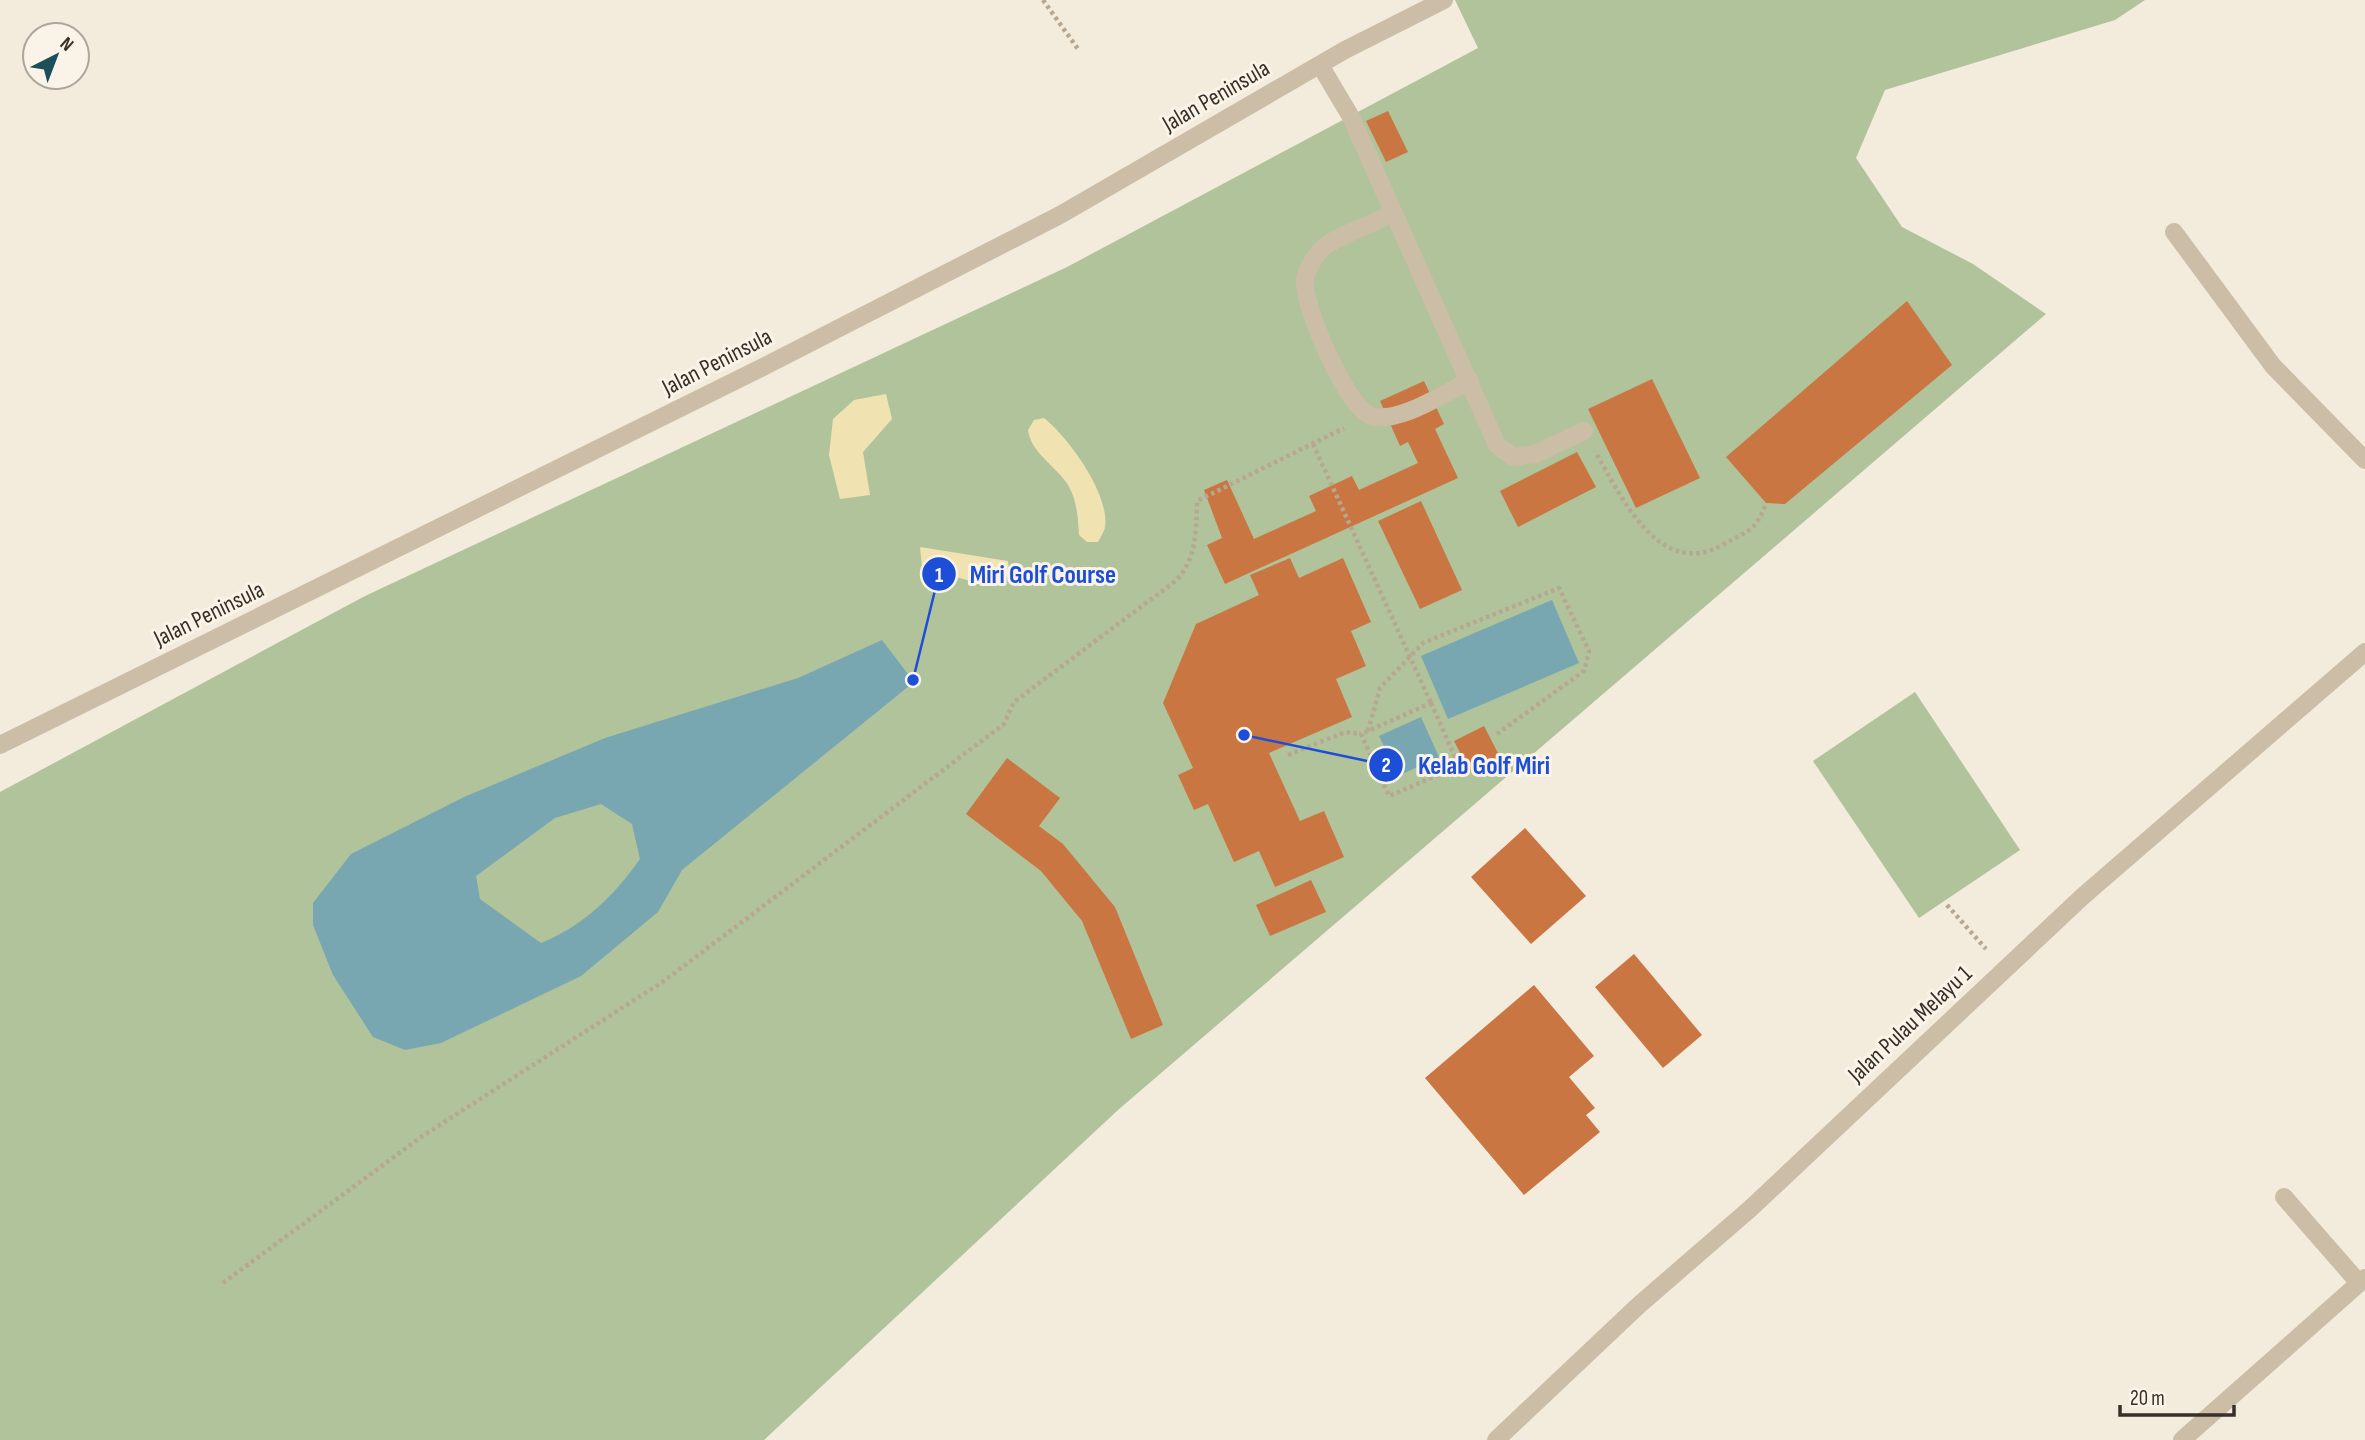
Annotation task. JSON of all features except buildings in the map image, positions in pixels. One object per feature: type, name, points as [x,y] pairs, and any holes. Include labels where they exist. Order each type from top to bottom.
[{"type":"street","name":"Jalan Peninsula","points":[[0,745],[763,367],[1060,215],[1320,65],[1444,0]]},
{"type":"street","points":[[1320,65],[1351,117],[1497,445],[1513,457],[1535,454],[1584,431]]},
{"type":"street","points":[[1394,213],[1321,249],[1304,279],[1305,294],[1326,349],[1357,407],[1370,416],[1397,416],[1470,381]]},
{"type":"street","points":[[2174,232],[2273,366],[2365,460]]},
{"type":"street","name":"Jalan Pulau Melayu 1","points":[[1496,1440],[1639,1305],[1751,1208],[2082,897],[2365,652]]},
{"type":"street","points":[[2182,1440],[2362,1280],[2284,1197]]},
{"type":"path","points":[[1043,0],[1078,49]]},
{"type":"path","points":[[223,1283],[421,1137],[664,981],[1004,724],[1014,702],[1177,580],[1189,566],[1195,544],[1197,501],[1370,416]]},
{"type":"path","points":[[1584,431],[1633,518],[1656,539],[1680,552],[1707,554],[1758,525],[1765,506]]},
{"type":"path","points":[[1313,444],[1459,766],[1389,796],[1361,734]]},
{"type":"path","points":[[1368,731],[1380,688],[1423,643],[1559,588],[1589,651],[1584,671],[1497,734]]},
{"type":"path","points":[[1288,755],[1345,732],[1361,734],[1431,703]]},
{"type":"path","points":[[1947,905],[2004,970]]},
{"type":"green space","points":[[1455,0],[2145,0],[2115,20],[1885,90],[1856,158],[1902,227],[1973,264],[2046,314],[1118,1110],[764,1440],[0,1440],[0,792],[365,596],[1067,267],[1478,48]]},
{"type":"green space","points":[[1915,692],[2020,850],[1919,918],[1813,761]]},
{"type":"sand","points":[[886,394],[892,419],[863,452],[870,495],[840,499],[829,455],[833,419],[854,400]]},
{"type":"sand","points":[[1044,418],[1075,452],[1101,499],[1105,527],[1098,542],[1087,542],[1079,535],[1076,508],[1070,488],[1033,445],[1028,430],[1034,420]]},
{"type":"sand","points":[[920,547],[1008,561],[1009,573],[999,583],[967,580],[922,568]]},
{"type":"water","points":[[1552,600],[1579,663],[1448,719],[1421,656]]},
{"type":"water","points":[[882,640],[914,682],[682,870],[658,912],[581,976],[441,1043],[405,1050],[373,1037],[333,975],[313,925],[313,903],[351,854],[464,797],[605,738],[798,678]],"holes":[[[601,804],[632,824],[640,859],[608,897],[584,919],[556,936],[541,943],[480,899],[476,876],[555,818]]]},
{"type":"water","points":[[1421,717],[1439,757],[1398,776],[1379,736]]},
{"type":"place","name":"Miri Golf Course","points":[[913,680]]},
{"type":"place","name":"Kelab Golf Miri","points":[[1244,735]]}]
